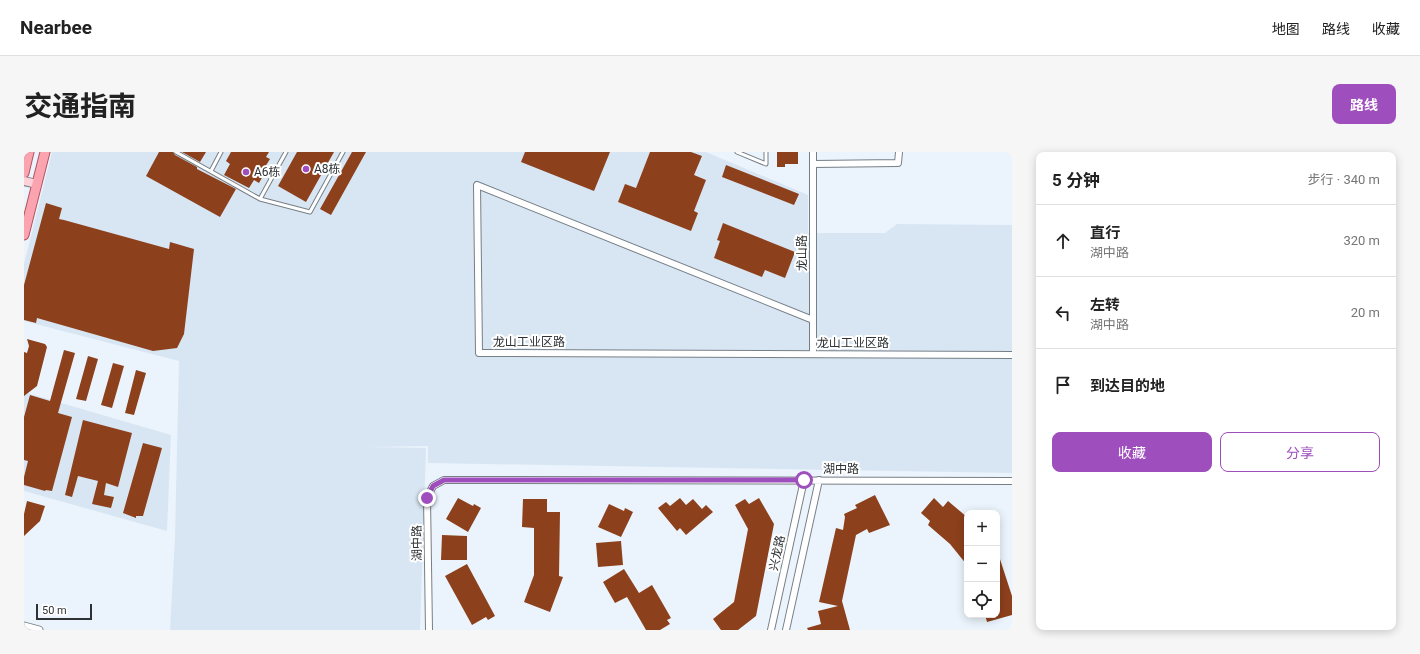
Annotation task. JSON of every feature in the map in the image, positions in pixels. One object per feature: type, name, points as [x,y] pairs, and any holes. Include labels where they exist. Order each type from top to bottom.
[{"type":"main road","points":[[24,173],[29,152]]},
{"type":"main road","points":[[24,235],[45,152]]},
{"type":"main road","points":[[24,181],[37,184]]},
{"type":"street","name":"龙山路","points":[[813,152],[813,354]]},
{"type":"street","points":[[813,164],[898,163],[899,152]]},
{"type":"street","name":"龙山工业区路","points":[[813,320],[477,185],[479,353],[1012,355]]},
{"type":"street","name":"湖中路","points":[[429,630],[427,498],[433,486],[444,480],[1012,481]]},
{"type":"street","name":"兴龙路","points":[[771,630],[804,480]]},
{"type":"street","name":"兴龙路","points":[[786,630],[819,480]]},
{"type":"street","points":[[24,626],[39,630]]},
{"type":"lane","points":[[176,152],[260,199],[310,212],[343,152]]},
{"type":"lane","points":[[211,171],[222,152]]},
{"type":"lane","points":[[260,199],[286,152]]},
{"type":"lane","points":[[738,152],[766,164],[766,152]]},
{"type":"shaded area","points":[[52,152],[706,152],[808,195],[808,233],[885,233],[897,224],[1012,225],[1012,473],[428,463],[428,446],[369,447],[426,448],[420,630],[170,630],[175,537],[179,361],[24,321],[24,264]]},
{"type":"shaded area","points":[[24,392],[171,435],[167,531],[24,491]]},
{"type":"building","points":[[159,152],[173,152],[175,155],[197,167],[197,169],[236,189],[220,217],[146,176]]},
{"type":"building","points":[[182,152],[206,152],[200,162]]},
{"type":"building","name":"A6栋","points":[[231,152],[269,152],[266,157],[270,159],[265,167],[267,169],[259,183],[254,180],[249,188],[224,175],[230,164],[226,161]]},
{"type":"building","name":"A8栋","points":[[297,152],[334,152],[306,202],[278,186]]},
{"type":"building","points":[[352,152],[366,152],[331,215],[320,209]]},
{"type":"building","points":[[525,152],[610,152],[594,191],[521,162]]},
{"type":"building","points":[[650,152],[691,152],[702,156],[694,175],[706,180],[694,211],[698,213],[691,231],[618,202],[625,184],[636,188]]},
{"type":"building","points":[[777,152],[798,152],[798,164],[785,164],[785,167],[777,167]]},
{"type":"building","points":[[726,165],[799,194],[794,205],[722,177]]},
{"type":"building","points":[[46,203],[62,208],[59,219],[169,249],[170,242],[194,249],[184,334],[177,348],[153,351],[37,318],[36,323],[24,320],[24,285]]},
{"type":"building","points":[[723,223],[795,252],[785,278],[765,270],[762,277],[714,258],[720,241],[717,240]]},
{"type":"building","points":[[27,339],[45,344],[47,347],[37,386],[24,396],[24,352],[27,353],[29,346]]},
{"type":"building","points":[[64,350],[75,353],[58,413],[72,417],[52,491],[45,491],[24,485],[24,477],[28,461],[24,460],[24,417],[30,395],[50,401]]},
{"type":"building","points":[[88,356],[98,359],[86,401],[76,399]]},
{"type":"building","points":[[113,363],[124,366],[112,408],[101,405]]},
{"type":"building","points":[[136,370],[146,373],[134,415],[125,413]]},
{"type":"building","points":[[83,420],[132,433],[118,487],[106,483],[104,495],[114,497],[111,508],[92,504],[98,481],[78,476],[72,497],[65,495]]},
{"type":"building","points":[[143,443],[162,448],[143,516],[136,516],[136,518],[123,513]]},
{"type":"building","points":[[875,495],[890,525],[869,533],[867,529],[856,535],[842,601],[850,630],[808,630],[807,628],[821,624],[818,611],[838,606],[819,602],[836,528],[843,530],[844,514],[857,508],[855,505]]},
{"type":"building","points":[[458,498],[473,506],[474,504],[481,508],[468,532],[446,519]]},
{"type":"building","points":[[680,498],[686,505],[693,499],[702,509],[706,505],[713,512],[686,535],[680,528],[677,531],[658,508],[666,502],[670,506]]},
{"type":"building","points":[[759,498],[774,524],[756,616],[738,630],[721,630],[713,619],[734,602],[748,529],[735,505],[745,499],[749,504]]},
{"type":"building","points":[[934,498],[943,507],[948,501],[964,514],[964,561],[950,544],[928,525],[930,521],[921,513]]},
{"type":"building","points":[[523,499],[547,499],[547,512],[560,512],[559,576],[563,577],[550,612],[524,602],[534,575],[534,528],[522,527]]},
{"type":"building","points":[[27,501],[45,506],[40,521],[24,536],[24,514]]},
{"type":"building","points":[[609,504],[624,511],[625,508],[633,512],[621,537],[598,527]]},
{"type":"building","points":[[442,535],[467,536],[467,560],[441,560]]},
{"type":"building","points":[[621,541],[623,565],[598,567],[596,543]]},
{"type":"building","points":[[1000,559],[1012,596],[1012,615],[987,622],[986,618],[1000,618]]},
{"type":"building","points":[[467,564],[495,616],[488,620],[486,617],[472,625],[445,576]]},
{"type":"building","points":[[624,569],[639,593],[652,585],[671,618],[667,620],[670,624],[660,630],[646,630],[627,597],[615,603],[603,582]]},
{"type":"place","name":"A8栋","points":[[306,169]]},
{"type":"place","name":"A6栋","points":[[246,172]]},
{"type":"route","points":[[427,498],[433,486],[444,480],[804,480]]}]
